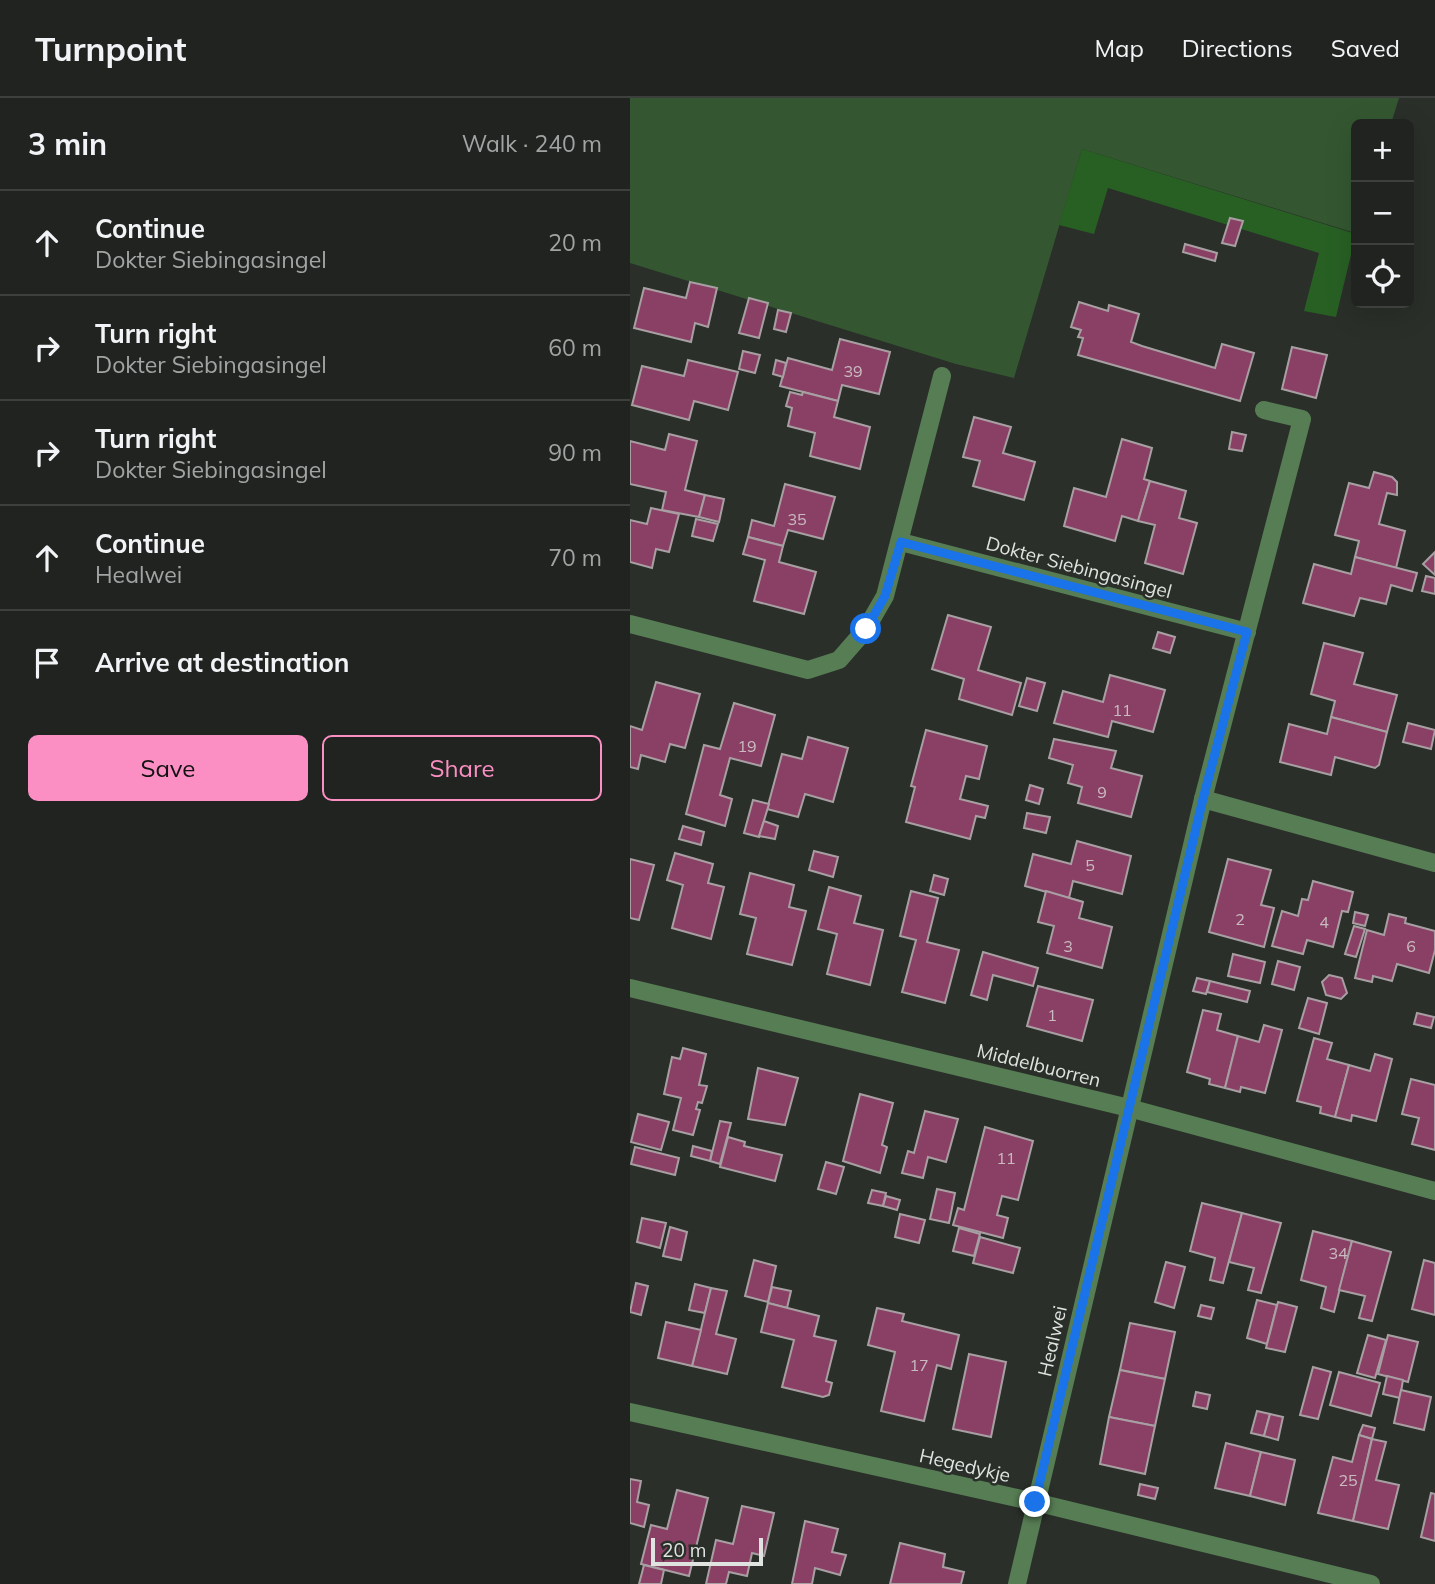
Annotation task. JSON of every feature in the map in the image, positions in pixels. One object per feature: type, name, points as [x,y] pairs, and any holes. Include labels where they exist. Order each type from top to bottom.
[{"type":"street","points":[[630,624],[808,670],[839,660],[866,629],[885,596],[942,376]]},
{"type":"street","points":[[1129,1108],[1203,799],[1302,419],[1264,410]]},
{"type":"street","name":"Dokter Siebingasingel","points":[[901,542],[1247,632]]},
{"type":"street","points":[[1203,799],[1435,863]]},
{"type":"street","name":"Middelbuorren","points":[[630,988],[1129,1108],[1435,1191]]},
{"type":"street","name":"Healwei","points":[[1017,1584],[1129,1108]]},
{"type":"street","name":"Hegedykje","points":[[630,1412],[1035,1502],[1371,1584]]},
{"type":"green space","points":[[630,98],[1399,98],[1393,119],[1351,119],[1351,232],[1082,149],[1014,378],[956,364],[630,263]]},
{"type":"green space","points":[[1082,149],[1351,232],[1351,255],[1336,317],[1304,311],[1319,253],[1108,188],[1094,234],[1059,225]]},
{"type":"building","points":[[1230,218],[1243,221],[1235,246],[1222,243]]},
{"type":"building","points":[[1185,244],[1217,253],[1215,261],[1183,252]]},
{"type":"building","points":[[690,282],[717,288],[708,327],[695,323],[691,342],[634,328],[644,288],[686,298]]},
{"type":"building","points":[[749,298],[768,303],[759,338],[739,333]]},
{"type":"building","points":[[1079,302],[1108,311],[1109,305],[1139,314],[1131,342],[1215,368],[1222,344],[1254,353],[1240,401],[1078,355],[1083,338],[1078,337],[1081,330],[1071,327]]},
{"type":"building","points":[[778,310],[791,313],[786,332],[774,329]]},
{"type":"building","points":[[840,339],[890,352],[879,394],[842,385],[838,401],[780,386],[788,358],[832,370]]},
{"type":"building","points":[[1292,347],[1327,355],[1316,398],[1282,389]]},
{"type":"building","points":[[743,351],[760,355],[755,373],[739,369]]},
{"type":"building","points":[[688,360],[738,372],[728,410],[694,401],[689,420],[632,405],[642,366],[684,376]]},
{"type":"building","points":[[776,360],[786,363],[783,377],[773,374]]},
{"type":"building","points":[[790,392],[802,395],[803,392],[838,401],[834,417],[870,427],[860,469],[810,456],[815,433],[788,426],[792,408],[786,406]]},
{"type":"building","points":[[974,417],[1011,427],[1003,453],[1035,462],[1024,500],[973,486],[980,461],[963,457]]},
{"type":"building","points":[[1232,432],[1246,435],[1242,451],[1229,449]]},
{"type":"building","points":[[669,434],[697,441],[685,490],[705,495],[699,517],[662,510],[666,492],[630,484],[630,441],[665,450]]},
{"type":"building","points":[[1122,439],[1152,448],[1144,479],[1150,481],[1138,521],[1122,516],[1115,541],[1064,526],[1074,488],[1106,497]]},
{"type":"building","points":[[1374,472],[1392,477],[1397,482],[1397,495],[1387,493],[1379,524],[1405,531],[1396,568],[1355,557],[1359,541],[1335,535],[1349,483],[1369,488]]},
{"type":"building","points":[[1150,481],[1186,491],[1179,518],[1197,523],[1183,574],[1145,563],[1155,525],[1138,521]]},
{"type":"building","points":[[785,484],[835,497],[823,539],[788,530],[783,546],[748,537],[752,520],[774,526]]},
{"type":"building","points":[[705,495],[724,499],[719,522],[699,517]]},
{"type":"building","points":[[651,508],[679,514],[669,552],[656,549],[652,568],[630,562],[630,520],[647,524]]},
{"type":"building","points":[[696,519],[718,524],[713,541],[692,536]]},
{"type":"building","points":[[748,537],[783,546],[779,562],[816,572],[804,614],[754,601],[765,560],[743,554]]},
{"type":"building","points":[[1435,552],[1435,575],[1423,564]]},
{"type":"building","points":[[1355,557],[1417,573],[1412,591],[1391,585],[1386,604],[1360,598],[1354,616],[1303,603],[1314,564],[1351,574]]},
{"type":"building","points":[[1426,576],[1435,578],[1435,594],[1422,591]]},
{"type":"building","points":[[948,615],[991,627],[978,670],[1021,683],[1012,715],[959,699],[964,679],[932,669]]},
{"type":"building","points":[[1158,632],[1175,637],[1170,653],[1153,648]]},
{"type":"building","points":[[1324,643],[1363,653],[1354,684],[1397,695],[1387,732],[1331,717],[1335,701],[1311,694]]},
{"type":"building","points":[[1110,675],[1165,690],[1153,732],[1112,721],[1108,737],[1054,723],[1063,691],[1103,702]]},
{"type":"building","points":[[1027,678],[1045,683],[1037,711],[1019,706]]},
{"type":"building","points":[[656,682],[700,694],[685,748],[670,744],[665,762],[641,755],[638,769],[630,767],[630,726],[642,730]]},
{"type":"building","points":[[734,703],[775,715],[761,766],[730,758],[720,795],[732,799],[725,826],[686,814],[704,745],[720,749]]},
{"type":"building","points":[[1331,717],[1387,732],[1379,765],[1375,768],[1335,757],[1331,775],[1280,762],[1289,724],[1327,734]]},
{"type":"building","points":[[1408,723],[1435,730],[1431,749],[1403,742]]},
{"type":"building","points":[[926,730],[987,746],[979,779],[966,776],[960,799],[988,806],[985,818],[976,816],[970,839],[906,822],[915,787],[911,786]]},
{"type":"building","points":[[808,737],[848,748],[833,802],[805,794],[798,817],[767,809],[782,754],[802,759]]},
{"type":"building","points":[[1054,739],[1116,751],[1111,768],[1142,776],[1131,817],[1078,803],[1082,787],[1068,783],[1073,765],[1049,758]]},
{"type":"building","points":[[1030,785],[1043,789],[1039,804],[1026,800]]},
{"type":"building","points":[[753,800],[769,804],[759,837],[744,833]]},
{"type":"building","points":[[1027,813],[1050,817],[1046,833],[1024,828]]},
{"type":"building","points":[[764,821],[778,826],[775,839],[759,836]]},
{"type":"building","points":[[683,826],[704,832],[701,845],[679,839]]},
{"type":"building","points":[[1077,841],[1131,856],[1122,894],[1073,881],[1069,898],[1083,902],[1025,886],[1033,854],[1071,864]]},
{"type":"building","points":[[814,851],[838,857],[833,877],[809,870]]},
{"type":"building","points":[[675,853],[713,864],[708,883],[724,887],[711,939],[672,928],[683,885],[667,880]]},
{"type":"building","points":[[630,859],[654,865],[639,920],[630,918]]},
{"type":"building","points":[[1228,859],[1271,870],[1261,905],[1274,908],[1264,947],[1209,932]]},
{"type":"building","points":[[750,873],[794,885],[789,907],[806,911],[792,965],[747,954],[756,918],[740,914]]},
{"type":"building","points":[[934,875],[948,879],[944,895],[930,891]]},
{"type":"building","points":[[1313,881],[1353,892],[1348,912],[1342,911],[1333,947],[1307,940],[1303,954],[1272,946],[1282,911],[1298,916],[1302,899],[1308,900]]},
{"type":"building","points":[[829,887],[861,896],[854,923],[883,930],[870,985],[827,974],[837,934],[818,929]]},
{"type":"building","points":[[911,891],[938,898],[927,942],[959,950],[945,1003],[902,992],[916,940],[900,936]]},
{"type":"building","points":[[1046,891],[1083,902],[1079,918],[1112,927],[1102,968],[1047,953],[1054,926],[1038,922]]},
{"type":"building","points":[[1355,912],[1368,915],[1365,926],[1353,923]]},
{"type":"building","points":[[1389,914],[1406,918],[1405,923],[1435,931],[1435,950],[1429,973],[1397,964],[1392,981],[1373,976],[1372,982],[1355,978],[1367,930],[1384,935]]},
{"type":"building","points":[[1354,926],[1365,929],[1356,957],[1345,954]]},
{"type":"building","points":[[983,952],[1038,968],[1033,986],[993,975],[987,1000],[971,995]]},
{"type":"building","points":[[1233,954],[1265,962],[1260,983],[1228,976]]},
{"type":"building","points":[[1278,961],[1300,967],[1294,990],[1272,984]]},
{"type":"building","points":[[1329,975],[1342,978],[1347,993],[1341,999],[1326,995],[1322,982]]},
{"type":"building","points":[[1197,978],[1210,981],[1206,994],[1193,991]]},
{"type":"building","points":[[1210,981],[1250,991],[1247,1002],[1207,992]]},
{"type":"building","points":[[1038,986],[1093,1000],[1082,1041],[1027,1026]]},
{"type":"building","points":[[1308,998],[1327,1003],[1319,1034],[1299,1028]]},
{"type":"building","points":[[1203,1010],[1221,1014],[1217,1030],[1238,1036],[1225,1088],[1209,1084],[1210,1079],[1187,1072]]},
{"type":"building","points":[[1417,1013],[1434,1017],[1431,1028],[1414,1024]]},
{"type":"building","points":[[1264,1025],[1282,1030],[1265,1093],[1241,1087],[1240,1092],[1225,1088],[1238,1036],[1259,1042]]},
{"type":"building","points":[[1314,1038],[1332,1043],[1327,1059],[1349,1065],[1335,1117],[1320,1113],[1321,1107],[1297,1101]]},
{"type":"building","points":[[683,1048],[706,1054],[699,1085],[707,1086],[702,1103],[698,1102],[696,1109],[700,1110],[693,1135],[673,1130],[681,1098],[664,1094],[672,1057],[680,1059]]},
{"type":"building","points":[[1375,1054],[1392,1059],[1376,1121],[1352,1115],[1351,1121],[1335,1117],[1349,1065],[1370,1071]]},
{"type":"building","points":[[758,1068],[798,1078],[785,1125],[748,1119]]},
{"type":"building","points":[[1411,1079],[1435,1085],[1435,1150],[1412,1144],[1419,1118],[1402,1114]]},
{"type":"building","points":[[860,1094],[893,1103],[882,1145],[887,1147],[880,1173],[843,1161]]},
{"type":"building","points":[[925,1111],[958,1119],[946,1162],[928,1157],[923,1178],[902,1173],[908,1151],[914,1153]]},
{"type":"building","points":[[638,1114],[669,1122],[661,1150],[631,1142]]},
{"type":"building","points":[[720,1121],[731,1123],[720,1164],[710,1161]]},
{"type":"building","points":[[985,1127],[1033,1141],[1018,1200],[1002,1196],[997,1215],[1008,1218],[1003,1238],[953,1225],[958,1208],[964,1210]]},
{"type":"building","points":[[728,1137],[745,1142],[744,1146],[782,1155],[775,1181],[720,1167]]},
{"type":"building","points":[[693,1146],[712,1151],[710,1161],[691,1156]]},
{"type":"building","points":[[635,1147],[679,1158],[675,1175],[631,1164]]},
{"type":"building","points":[[826,1162],[844,1167],[836,1194],[818,1189]]},
{"type":"building","points":[[937,1189],[955,1193],[949,1223],[930,1219]]},
{"type":"building","points":[[872,1190],[886,1193],[883,1206],[868,1203]]},
{"type":"building","points":[[886,1196],[900,1200],[897,1210],[883,1206]]},
{"type":"building","points":[[1202,1203],[1242,1213],[1223,1283],[1210,1280],[1215,1258],[1190,1251]]},
{"type":"building","points":[[1242,1213],[1281,1223],[1261,1293],[1248,1290],[1254,1268],[1229,1262]]},
{"type":"building","points":[[900,1214],[925,1220],[919,1243],[895,1237]]},
{"type":"building","points":[[642,1218],[666,1223],[660,1248],[637,1242]]},
{"type":"building","points":[[670,1227],[687,1232],[681,1260],[663,1256]]},
{"type":"building","points":[[959,1228],[980,1234],[974,1256],[953,1251]]},
{"type":"building","points":[[1313,1231],[1352,1241],[1334,1312],[1321,1308],[1326,1287],[1301,1280]]},
{"type":"building","points":[[980,1237],[1020,1248],[1013,1273],[973,1263]]},
{"type":"building","points":[[1352,1241],[1391,1252],[1372,1321],[1359,1318],[1365,1296],[1339,1290]]},
{"type":"building","points":[[754,1260],[776,1266],[768,1302],[745,1296]]},
{"type":"building","points":[[1424,1260],[1435,1263],[1435,1315],[1412,1309]]},
{"type":"building","points":[[1166,1262],[1185,1267],[1174,1308],[1155,1302]]},
{"type":"building","points":[[636,1283],[648,1286],[641,1315],[630,1312]]},
{"type":"building","points":[[695,1284],[711,1288],[705,1313],[689,1310]]},
{"type":"building","points":[[772,1287],[791,1291],[787,1308],[768,1303]]},
{"type":"building","points":[[711,1288],[727,1291],[716,1334],[736,1339],[727,1374],[692,1366]]},
{"type":"building","points":[[1257,1300],[1277,1305],[1267,1344],[1247,1338]]},
{"type":"building","points":[[1278,1302],[1297,1307],[1285,1352],[1266,1348]]},
{"type":"building","points":[[768,1303],[819,1316],[814,1336],[836,1341],[826,1381],[832,1383],[829,1395],[823,1397],[782,1387],[794,1340],[761,1332]]},
{"type":"building","points":[[1201,1305],[1214,1308],[1211,1319],[1198,1316]]},
{"type":"building","points":[[877,1308],[904,1314],[902,1321],[959,1335],[951,1369],[937,1365],[924,1421],[881,1411],[895,1352],[868,1345]]},
{"type":"building","points":[[666,1322],[701,1330],[692,1366],[658,1358]]},
{"type":"building","points":[[1130,1323],[1175,1332],[1165,1379],[1120,1370]]},
{"type":"building","points":[[1368,1335],[1386,1340],[1375,1378],[1357,1373]]},
{"type":"building","points":[[1388,1335],[1418,1342],[1408,1382],[1378,1374]]},
{"type":"building","points":[[969,1354],[1006,1362],[991,1437],[953,1429]]},
{"type":"building","points":[[1313,1367],[1331,1372],[1318,1419],[1300,1415]]},
{"type":"building","points":[[1120,1370],[1165,1379],[1155,1426],[1109,1417]]},
{"type":"building","points":[[1339,1372],[1380,1383],[1371,1416],[1330,1405]]},
{"type":"building","points":[[1387,1376],[1403,1380],[1400,1398],[1383,1394]]},
{"type":"building","points":[[1401,1390],[1431,1397],[1424,1430],[1394,1423]]},
{"type":"building","points":[[1196,1392],[1210,1395],[1207,1409],[1193,1406]]},
{"type":"building","points":[[1257,1411],[1270,1414],[1264,1436],[1251,1433]]},
{"type":"building","points":[[1270,1414],[1283,1417],[1278,1440],[1264,1436]]},
{"type":"building","points":[[1109,1417],[1155,1426],[1145,1474],[1100,1464]]},
{"type":"building","points":[[1363,1425],[1375,1428],[1372,1439],[1359,1435]]},
{"type":"building","points":[[1359,1435],[1372,1439],[1353,1521],[1318,1513],[1333,1457],[1352,1462]]},
{"type":"building","points":[[1372,1439],[1386,1442],[1376,1480],[1399,1485],[1388,1529],[1353,1521]]},
{"type":"building","points":[[1226,1443],[1261,1452],[1250,1496],[1215,1488]]},
{"type":"building","points":[[1261,1452],[1295,1460],[1285,1505],[1250,1496]]},
{"type":"building","points":[[630,1479],[641,1481],[637,1502],[649,1505],[644,1527],[630,1523]]},
{"type":"building","points":[[1140,1484],[1158,1488],[1155,1499],[1138,1495]]},
{"type":"building","points":[[677,1490],[708,1498],[689,1576],[641,1564],[651,1525],[667,1529]]},
{"type":"building","points":[[1431,1493],[1435,1494],[1435,1541],[1421,1537]]},
{"type":"building","points":[[742,1506],[774,1513],[764,1556],[752,1553],[747,1576],[729,1572],[726,1584],[706,1584],[716,1540],[733,1544]]},
{"type":"building","points":[[805,1521],[838,1529],[832,1552],[846,1555],[840,1575],[815,1568],[812,1584],[792,1584]]},
{"type":"building","points":[[900,1543],[945,1554],[943,1567],[964,1572],[961,1584],[890,1584]]},
{"type":"building","points":[[644,1565],[664,1570],[661,1584],[639,1584]]},
{"type":"route","points":[[866,629],[885,596],[901,542],[1247,632],[1203,799],[1035,1502]]}]
